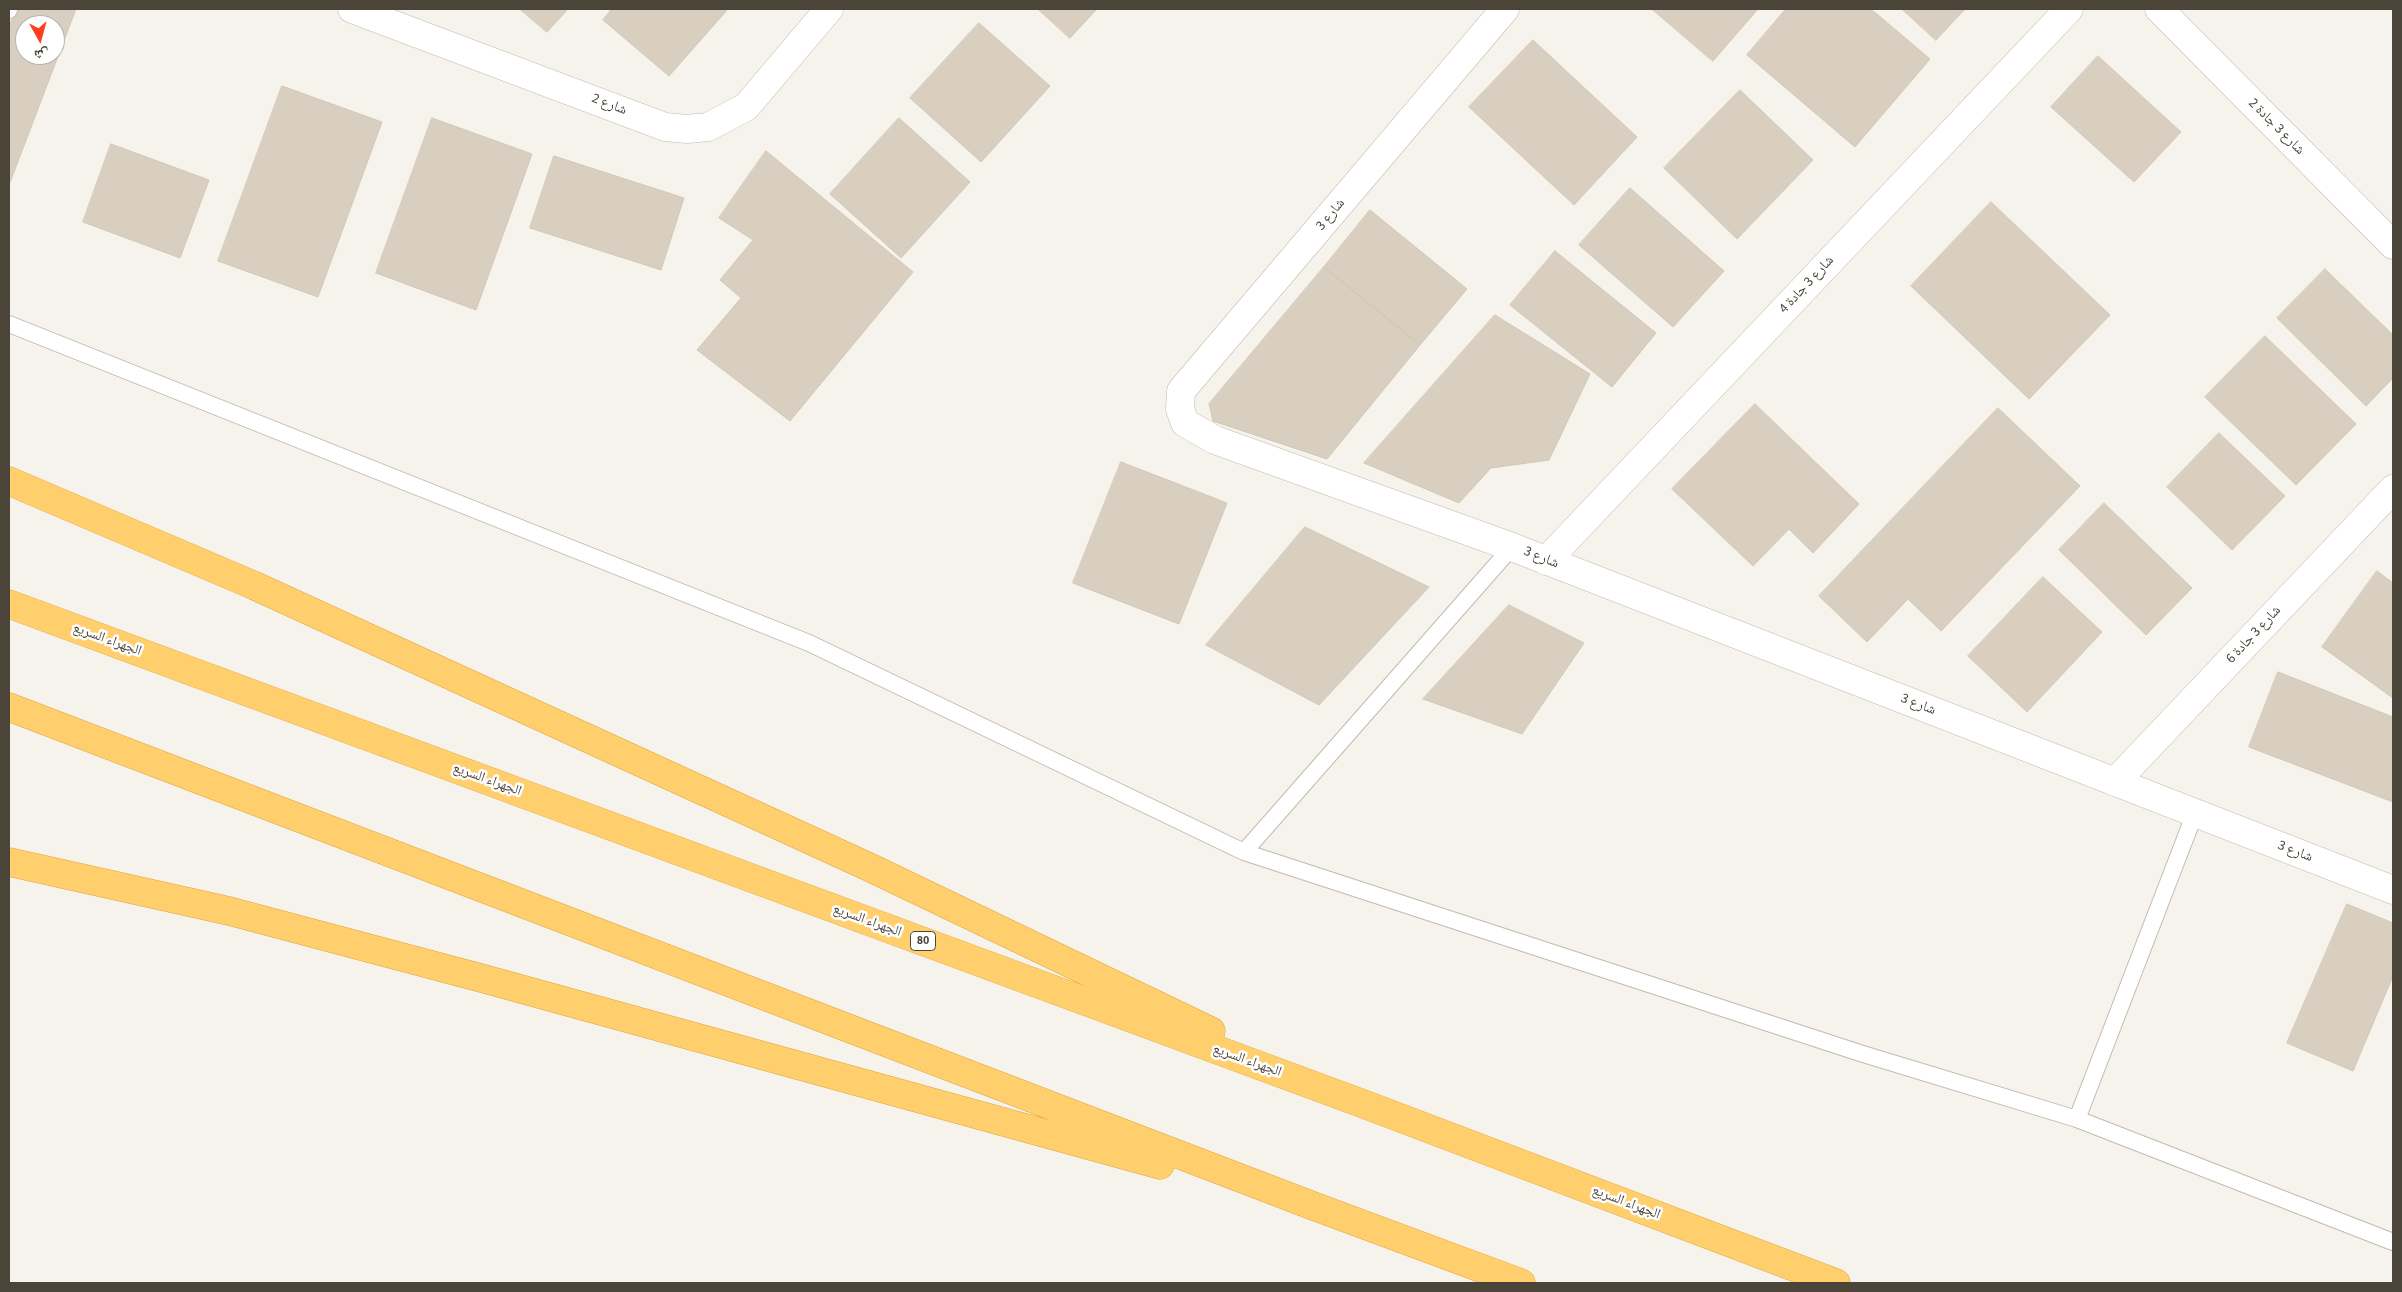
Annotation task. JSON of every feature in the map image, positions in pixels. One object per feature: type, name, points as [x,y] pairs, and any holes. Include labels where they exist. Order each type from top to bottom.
[{"type":"highway","points":[[9,481],[253,585],[851,858],[1361,1103]]},
{"type":"highway","name":"الجهراء السريع","points":[[9,604],[1361,1103],[1836,1283]]},
{"type":"highway","points":[[9,707],[1316,1207],[1521,1283]]},
{"type":"highway","points":[[9,862],[229,911],[481,978],[1316,1207]]},
{"type":"street","name":"شارع 2","points":[[352,9],[665,127],[687,129],[708,127],[746,107],[829,9]]},
{"type":"street","name":"شارع 3","points":[[1505,9],[1181,391],[1180,409],[1185,423],[1215,440],[1512,547],[2393,890]]},
{"type":"street","name":"شارع 3 جادة 4","points":[[1546,560],[2069,9]]},
{"type":"street","name":"شارع 3 جادة 2","points":[[2160,9],[2393,245]]},
{"type":"street","name":"شارع 3 جادة 6","points":[[2115,782],[2393,489]]},
{"type":"lane","points":[[9,324],[809,643],[1244,852],[1863,1054],[2077,1119],[2393,1242]]},
{"type":"lane","points":[[1244,852],[1512,547]]},
{"type":"lane","points":[[2077,1119],[2195,813]]},
{"type":"building","points":[[16,9],[76,9],[65,38],[65,15],[15,15],[15,65],[55,65],[9,185],[9,27]]},
{"type":"building","points":[[520,9],[568,9],[547,32]]},
{"type":"building","points":[[612,9],[728,9],[669,76],[603,20]]},
{"type":"building","points":[[1038,9],[1097,9],[1070,38]]},
{"type":"building","points":[[1652,9],[1758,9],[1713,61]]},
{"type":"building","points":[[1786,9],[1871,9],[1930,59],[1855,147],[1747,55]]},
{"type":"building","points":[[1902,9],[1965,9],[1936,40]]},
{"type":"building","points":[[979,23],[1050,86],[981,162],[910,98]]},
{"type":"building","points":[[1533,40],[1637,137],[1574,205],[1469,107]]},
{"type":"building","points":[[2098,56],[2181,132],[2134,182],[2051,107]]},
{"type":"building","points":[[282,86],[382,122],[318,297],[218,261]]},
{"type":"building","points":[[1740,90],[1813,160],[1737,239],[1664,168]]},
{"type":"building","points":[[432,118],[532,154],[476,310],[376,273]]},
{"type":"building","points":[[899,118],[970,182],[901,258],[830,194]]},
{"type":"building","points":[[111,144],[209,180],[180,258],[83,222]]},
{"type":"building","points":[[766,151],[913,272],[790,421],[697,350],[741,298],[720,280],[753,240],[719,218]]},
{"type":"building","points":[[554,156],[684,198],[661,270],[530,228]]},
{"type":"building","points":[[1630,188],[1724,271],[1673,327],[1579,245]]},
{"type":"building","points":[[1991,202],[2110,315],[2029,399],[1911,286]]},
{"type":"building","points":[[1370,210],[1467,289],[1420,345],[1324,267]]},
{"type":"building","points":[[1555,251],[1656,333],[1612,387],[1510,305]]},
{"type":"building","points":[[1324,267],[1420,345],[1327,459],[1213,421],[1209,404]]},
{"type":"building","points":[[2325,269],[2393,335],[2393,378],[2366,406],[2277,318]]},
{"type":"building","points":[[1495,315],[1590,374],[1549,460],[1491,468],[1459,503],[1364,463]]},
{"type":"building","points":[[2265,336],[2356,424],[2296,485],[2205,397]]},
{"type":"building","points":[[1755,404],[1859,504],[1813,553],[1789,529],[1753,566],[1672,489]]},
{"type":"building","points":[[1998,408],[2080,486],[1941,631],[1908,599],[1867,642],[1819,596]]},
{"type":"building","points":[[2219,433],[2285,496],[2232,550],[2167,487]]},
{"type":"building","points":[[1121,462],[1227,503],[1179,624],[1073,583]]},
{"type":"building","points":[[2104,503],[2192,588],[2146,635],[2059,550]]},
{"type":"building","points":[[1305,527],[1429,587],[1319,705],[1206,645]]},
{"type":"building","points":[[2377,571],[2393,583],[2393,698],[2322,647]]},
{"type":"building","points":[[2043,577],[2102,632],[2027,712],[1968,656]]},
{"type":"building","points":[[1509,605],[1584,643],[1522,734],[1423,699]]},
{"type":"building","points":[[2278,672],[2393,717],[2393,802],[2249,747]]},
{"type":"building","points":[[2347,904],[2393,923],[2393,976],[2353,1071],[2287,1043]]}]
